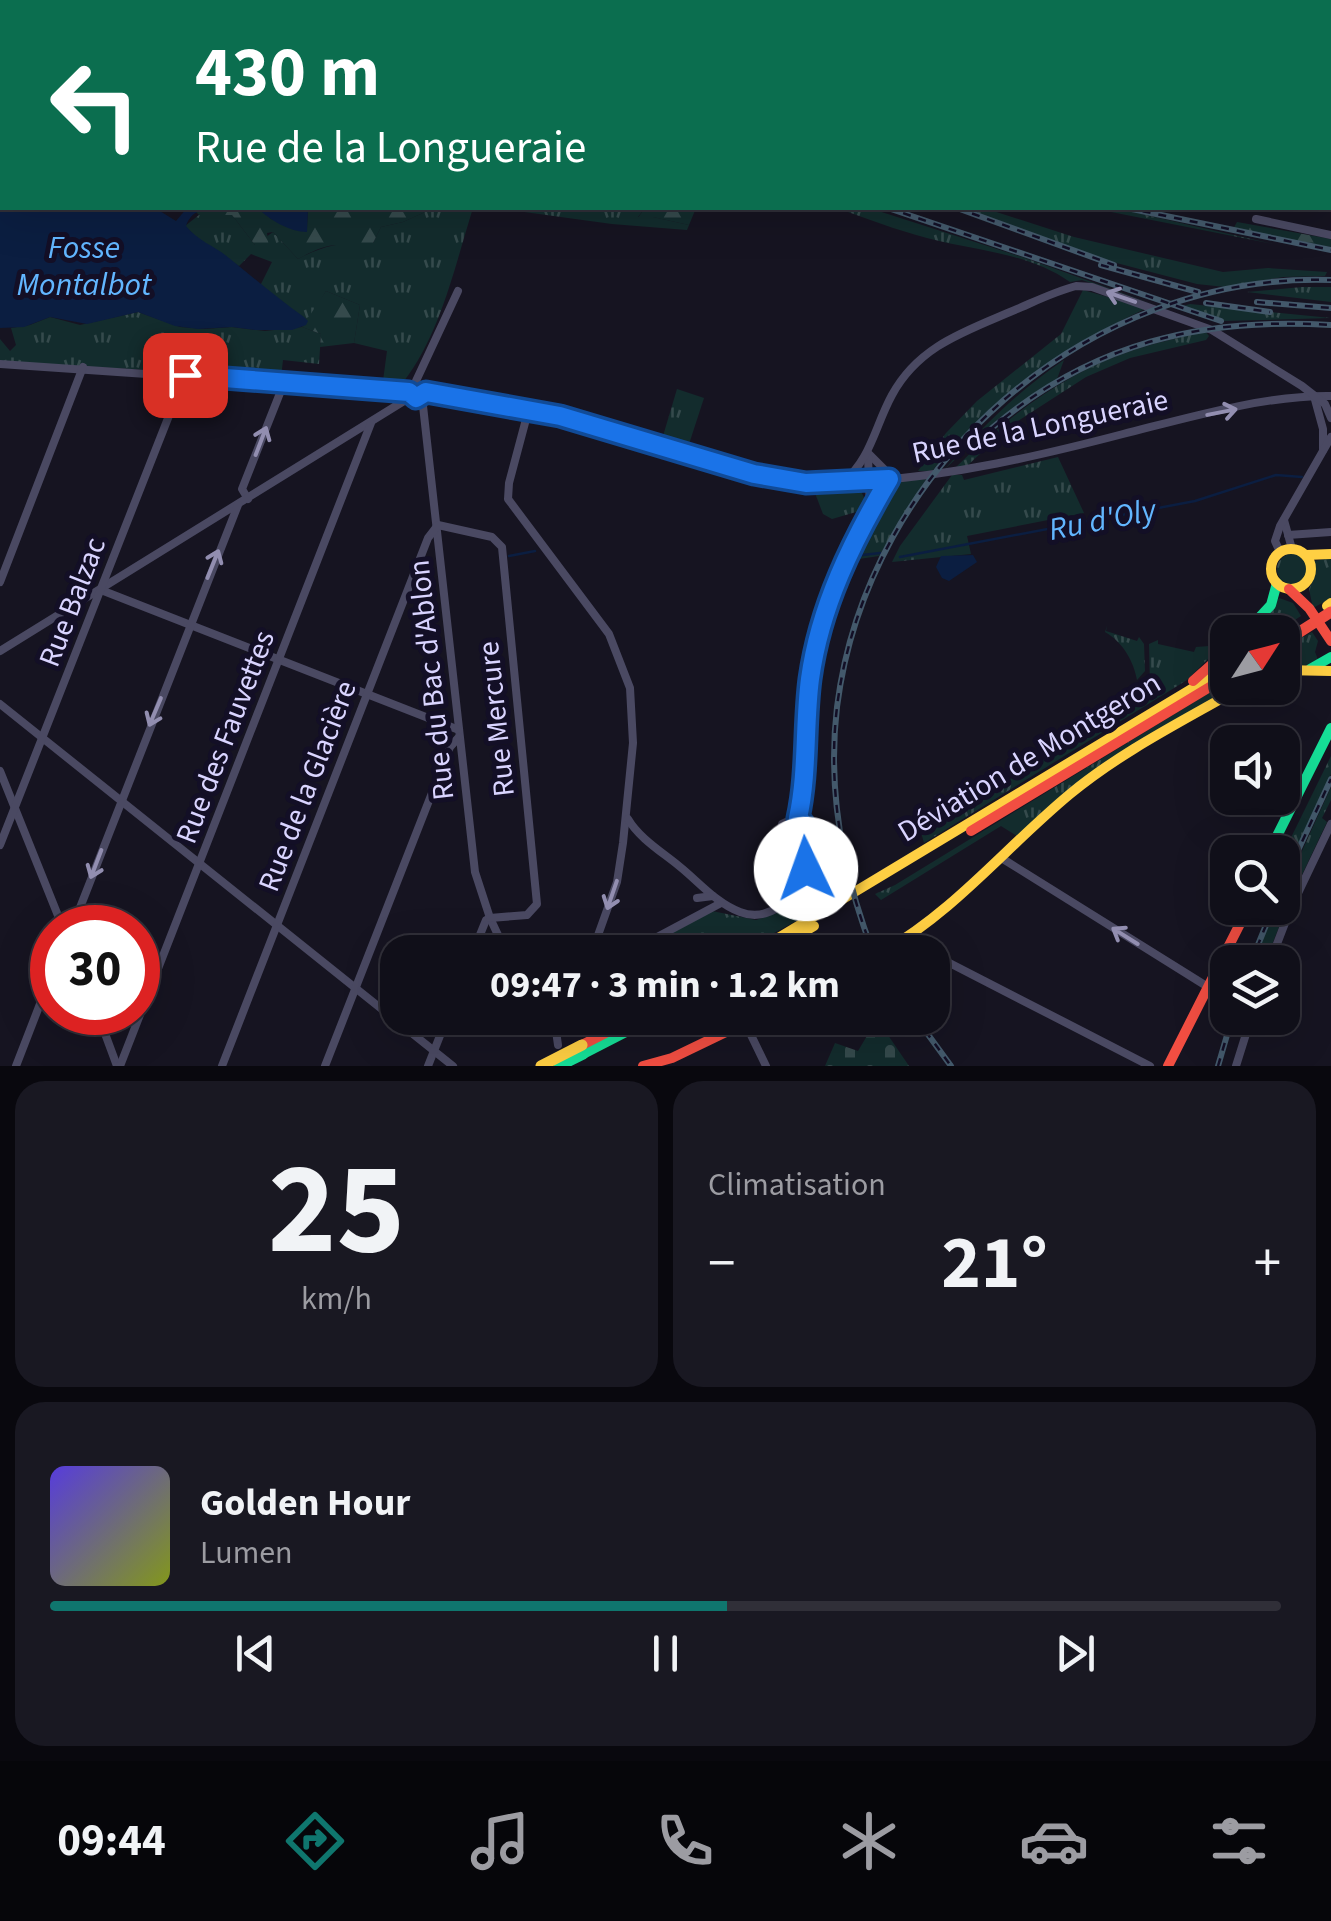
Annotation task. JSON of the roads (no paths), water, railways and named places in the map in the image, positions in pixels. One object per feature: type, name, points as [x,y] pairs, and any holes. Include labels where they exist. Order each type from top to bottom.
[{"type":"main road","points":[[1308,608],[1271,569],[1274,559],[1286,550],[1306,555],[1331,554]]},
{"type":"main road","points":[[1300,669],[1310,669],[1329,651],[1308,608],[1306,583],[1311,572],[1306,555]]},
{"type":"main road","points":[[1283,586],[1306,583]]},
{"type":"main road","points":[[1262,615],[1283,586]]},
{"type":"main road","points":[[1300,627],[1330,607]]},
{"type":"main road","points":[[1166,704],[1210,666]]},
{"type":"main road","name":"Déviation de Montgeron","points":[[782,935],[1210,678]]},
{"type":"main road","name":"Déviation de Montgeron","points":[[798,935],[1210,687]]},
{"type":"main road","points":[[915,935],[944,915],[1054,808],[1096,774],[1212,705]]},
{"type":"main road","points":[[1280,835],[1331,728]]},
{"type":"main road","points":[[1281,835],[1331,738]]},
{"type":"main road","points":[[1166,1066],[1236,925]]},
{"type":"main road","points":[[559,1066],[606,1035]]},
{"type":"main road","points":[[541,1066],[614,1035]]},
{"type":"main road","points":[[639,1066],[709,1035]]},
{"type":"main road","points":[[639,1066],[672,1058],[720,1035]]},
{"type":"street","points":[[1256,219],[1331,235]]},
{"type":"street","points":[[842,482],[857,470],[868,453],[890,398],[904,374],[922,356],[944,340],[1071,287],[1092,288],[1212,330],[1314,396],[1324,404],[1331,418]]},
{"type":"street","points":[[0,652],[417,394],[424,384],[416,381],[458,292]]},
{"type":"street","name":"Rue de la Longueraie","points":[[0,364],[417,394],[529,408],[754,474],[806,483],[868,482],[992,466],[1176,421],[1331,396]]},
{"type":"street","points":[[0,582],[84,368]]},
{"type":"street","name":"Rue Balzac","points":[[0,844],[185,375]]},
{"type":"street","points":[[248,499],[242,489],[284,383]]},
{"type":"street","name":"Rue du Bac d'Ablon","points":[[417,394],[438,525],[475,872],[498,935]]},
{"type":"street","points":[[1314,396],[1324,429],[1322,452]]},
{"type":"street","points":[[529,408],[508,483],[508,499],[609,634],[630,688],[634,743],[624,836],[617,882],[598,935]]},
{"type":"street","name":"Rue des Fauvettes","points":[[119,1066],[371,423]]},
{"type":"street","points":[[1286,550],[1276,542],[1284,520],[1331,437]]},
{"type":"street","points":[[798,818],[814,660],[840,571],[892,479],[868,453]]},
{"type":"street","points":[[868,453],[870,512]]},
{"type":"street","points":[[81,905],[238,505]]},
{"type":"street","points":[[1284,520],[1286,550]]},
{"type":"street","name":"Rue de la Glacière","points":[[222,1066],[425,547],[438,525]]},
{"type":"street","name":"Rue Mercure","points":[[438,525],[492,537],[502,547],[537,904],[527,915],[490,918]]},
{"type":"street","points":[[1288,535],[1331,532]]},
{"type":"street","points":[[425,547],[440,544]]},
{"type":"street","points":[[100,590],[368,694],[459,734],[450,747],[325,1066]]},
{"type":"street","points":[[0,704],[453,1066]]},
{"type":"street","points":[[0,771],[54,905]]},
{"type":"street","points":[[626,815],[647,840],[717,899],[742,914],[756,916],[771,912],[801,880],[807,857],[807,827],[798,818]]},
{"type":"street","points":[[798,818],[788,819],[780,828],[783,840],[799,857],[801,880]]},
{"type":"street","points":[[1277,945],[1331,824]]},
{"type":"street","points":[[624,836],[647,840]]},
{"type":"street","points":[[790,845],[805,840]]},
{"type":"street","points":[[1003,859],[1206,986]]},
{"type":"street","points":[[696,898],[717,899]]},
{"type":"street","points":[[657,935],[717,899]]},
{"type":"street","points":[[480,935],[490,918]]},
{"type":"street","points":[[950,962],[1150,1066]]},
{"type":"street","points":[[16,1066],[30,1030]]},
{"type":"street","points":[[106,1035],[119,1066]]},
{"type":"street","points":[[428,1066],[440,1035]]},
{"type":"street","points":[[557,1035],[558,1045]]},
{"type":"street","points":[[751,1035],[766,1066]]},
{"type":"street","points":[[1236,1066],[1246,1035]]},
{"type":"water","name":"Fosse Montalbot","points":[[0,210],[158,210],[176,221],[185,210],[204,210],[186,226],[308,321],[292,330],[198,329],[175,326],[138,312],[87,324],[50,317],[24,327],[0,328]]},
{"type":"water","points":[[260,210],[308,210],[307,232],[280,225]]},
{"type":"water","points":[[973,555],[977,562],[949,581],[942,578],[936,567],[941,556]]},
{"type":"waterway","name":"Ru d'Oly","points":[[900,557],[1195,501],[1276,475],[1302,477]]},
{"type":"waterway","name":"Ru d'Oly","points":[[509,556],[535,551]]},
{"type":"waterway","name":"Ru d'Oly","points":[[854,556],[880,553]]},
{"type":"railway","points":[[894,210],[1221,321]]},
{"type":"railway","points":[[963,210],[1114,265]]},
{"type":"railway","points":[[1137,210],[1331,250]]},
{"type":"railway","points":[[1101,265],[1198,292]]},
{"type":"railway","points":[[867,935],[840,832],[834,770],[837,707],[857,619],[893,537],[942,464],[1004,400],[1075,348],[1155,309],[1241,286],[1331,280]]},
{"type":"railway","points":[[1257,302],[1331,308]]},
{"type":"railway","points":[[1206,303],[1270,312]]},
{"type":"railway","points":[[992,428],[1069,375],[1151,342],[1238,326],[1331,325]]},
{"type":"railway","points":[[1300,846],[1331,779]]},
{"type":"railway","points":[[1258,945],[1266,925]]},
{"type":"railway","points":[[928,1035],[951,1066]]},
{"type":"railway","points":[[1218,1066],[1227,1035]]}]
